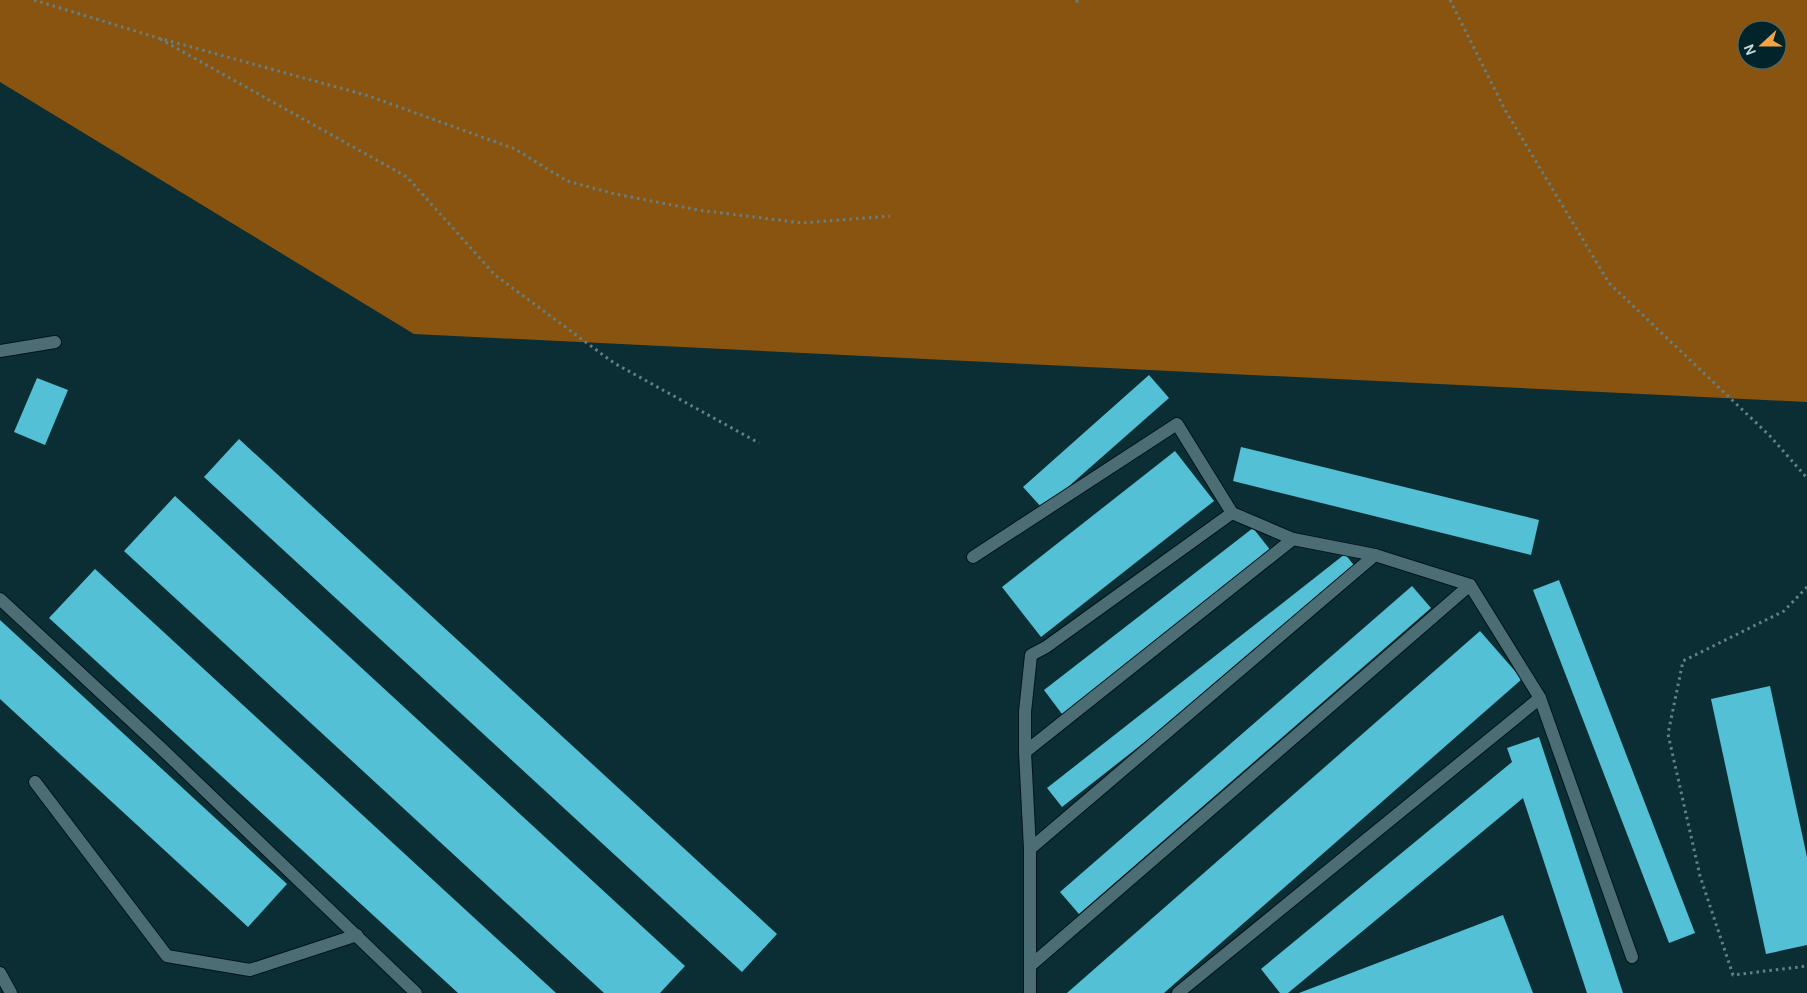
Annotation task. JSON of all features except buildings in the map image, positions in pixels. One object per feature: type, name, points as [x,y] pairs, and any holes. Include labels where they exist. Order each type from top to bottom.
[{"type":"street","points":[[0,351],[55,342]]},
{"type":"street","points":[[974,557],[1177,424],[1232,513],[1293,539],[1375,555],[1470,585],[1540,698],[1632,957]]},
{"type":"street","points":[[1030,993],[1030,849],[1025,712],[1031,655],[1046,647],[1232,513]]},
{"type":"street","points":[[1026,752],[1293,539]]},
{"type":"street","points":[[1030,849],[1375,555]]},
{"type":"street","points":[[1030,966],[1470,585]]},
{"type":"street","points":[[0,600],[164,750],[416,993]]},
{"type":"street","points":[[1178,993],[1540,698]]},
{"type":"street","points":[[35,782],[167,956],[250,970],[357,935]]},
{"type":"street","points":[[0,973],[11,993]]},
{"type":"path","points":[[34,0],[155,37],[369,96],[515,149],[567,181],[615,194],[698,210],[802,223],[890,216]]},
{"type":"path","points":[[1076,0],[1077,5]]},
{"type":"path","points":[[1450,0],[1505,110],[1610,283],[1770,436],[1807,478]]},
{"type":"path","points":[[155,37],[407,177],[495,275],[614,363],[759,443]]},
{"type":"path","points":[[1807,587],[1784,611],[1683,661],[1668,734],[1700,876],[1733,975],[1807,966]]},
{"type":"shaded area","points":[[0,0],[1807,0],[1807,402],[414,334],[0,82]]}]
